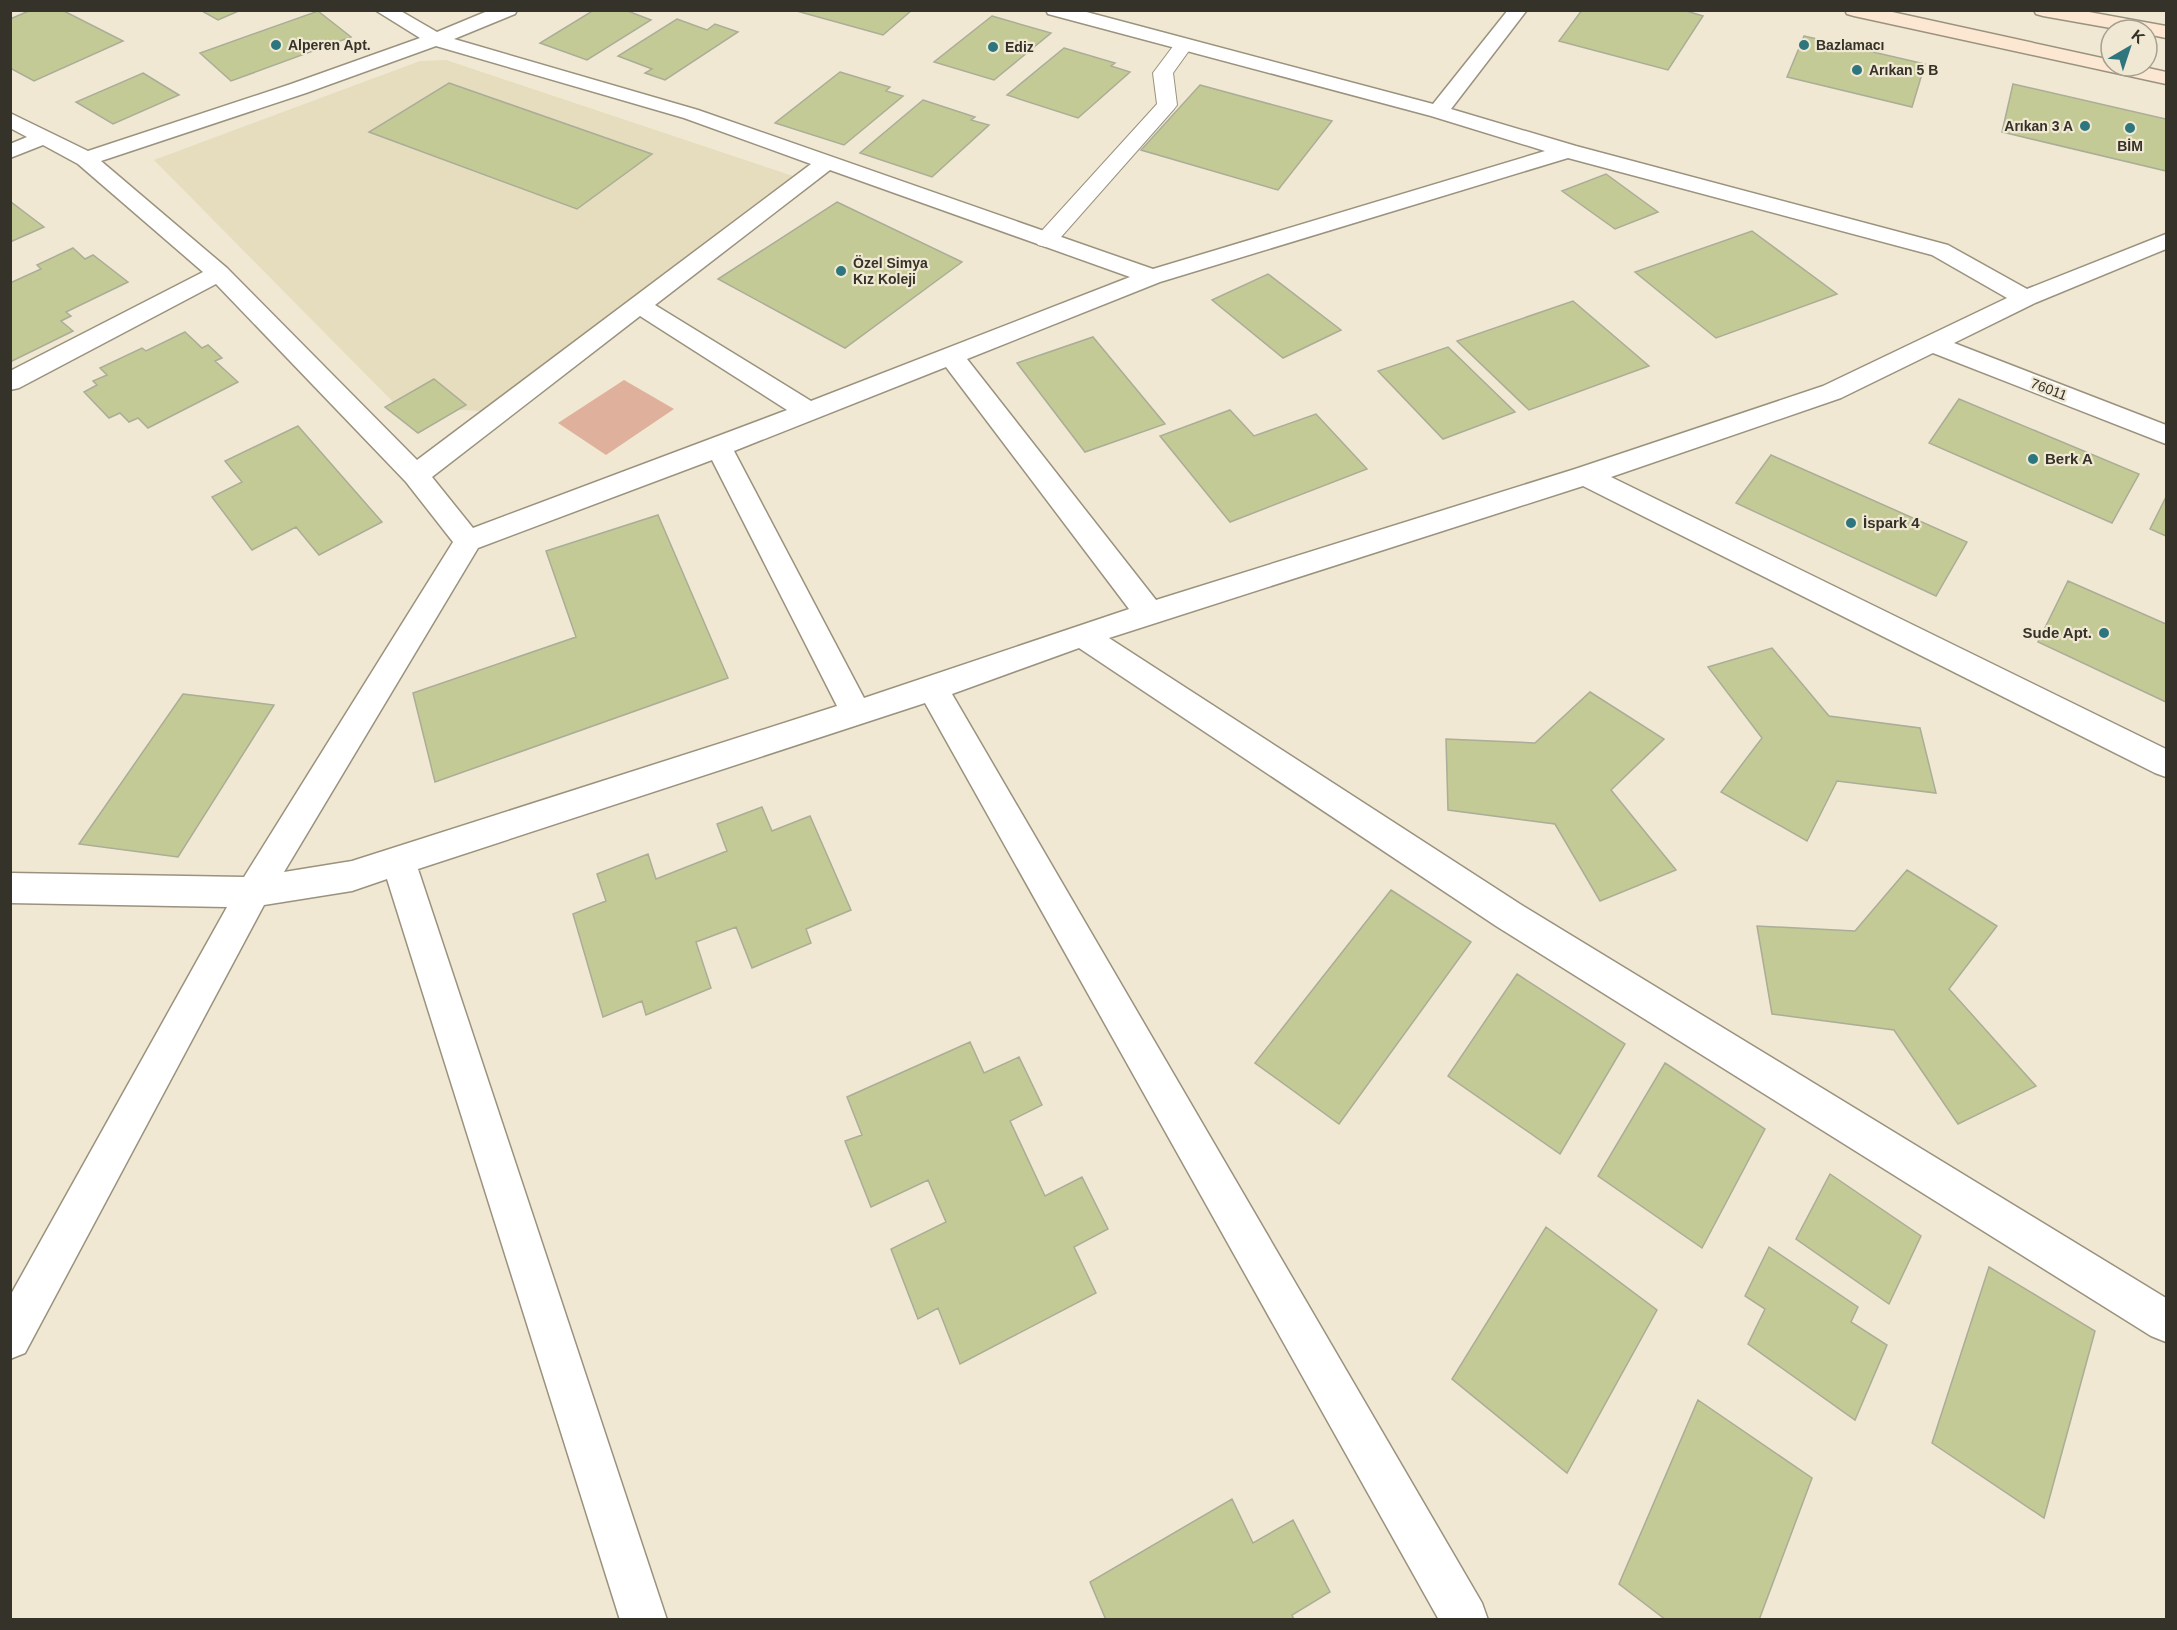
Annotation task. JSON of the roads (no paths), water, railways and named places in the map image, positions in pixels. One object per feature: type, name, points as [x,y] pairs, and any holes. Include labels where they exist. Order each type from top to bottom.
[{"type":"main road","points":[[1854,10],[2164,79]]},
{"type":"main road","points":[[2043,10],[2166,32]]},
{"type":"street","points":[[384,10],[438,40],[691,114],[1152,277]]},
{"type":"street","points":[[86,159],[294,91],[438,40],[508,10]]},
{"type":"street","points":[[1055,10],[1940,250],[2026,298]]},
{"type":"street","points":[[1438,112],[1518,10]]},
{"type":"street","points":[[10,119],[86,159],[219,273],[416,475],[468,541]]},
{"type":"street","points":[[10,152],[44,137]]},
{"type":"street","points":[[10,1338],[253,892],[468,541],[719,447],[1152,277],[1568,150]]},
{"type":"street","points":[[416,475],[827,162]]},
{"type":"street","points":[[10,888],[253,892],[352,876],[933,688],[1149,613],[1585,476],[1832,392],[2026,298],[2166,241]]},
{"type":"street","points":[[10,382],[219,273]]},
{"type":"street","points":[[639,305],[809,412]]},
{"type":"street","name":"76011","points":[[1930,343],[2166,435]]},
{"type":"street","points":[[951,356],[1149,613]]},
{"type":"street","points":[[719,447],[856,713]]},
{"type":"street","points":[[1585,476],[2166,764]]},
{"type":"street","points":[[1082,635],[1508,915],[2166,1321]]},
{"type":"street","points":[[933,688],[1465,1620]]},
{"type":"street","points":[[398,861],[644,1620]]},
{"type":"lane","points":[[1046,240],[1167,105],[1163,73],[1184,45]]},
{"type":"place","name":"Alperen Apt.","points":[[276,45]]},
{"type":"place","name":"Bazlamacı","points":[[1804,45]]},
{"type":"place","name":"Ediz","points":[[993,47]]},
{"type":"place","name":"Arıkan 5 B","points":[[1857,70]]},
{"type":"place","name":"Arıkan 3 A","points":[[2085,126]]},
{"type":"place","name":"BİM","points":[[2130,128]]},
{"type":"place","name":"Özel Simya Kız Koleji","points":[[841,271]]},
{"type":"place","name":"Berk A","points":[[2033,459]]},
{"type":"place","name":"İspark 4","points":[[1851,523]]},
{"type":"place","name":"Sude Apt.","points":[[2104,633]]}]
